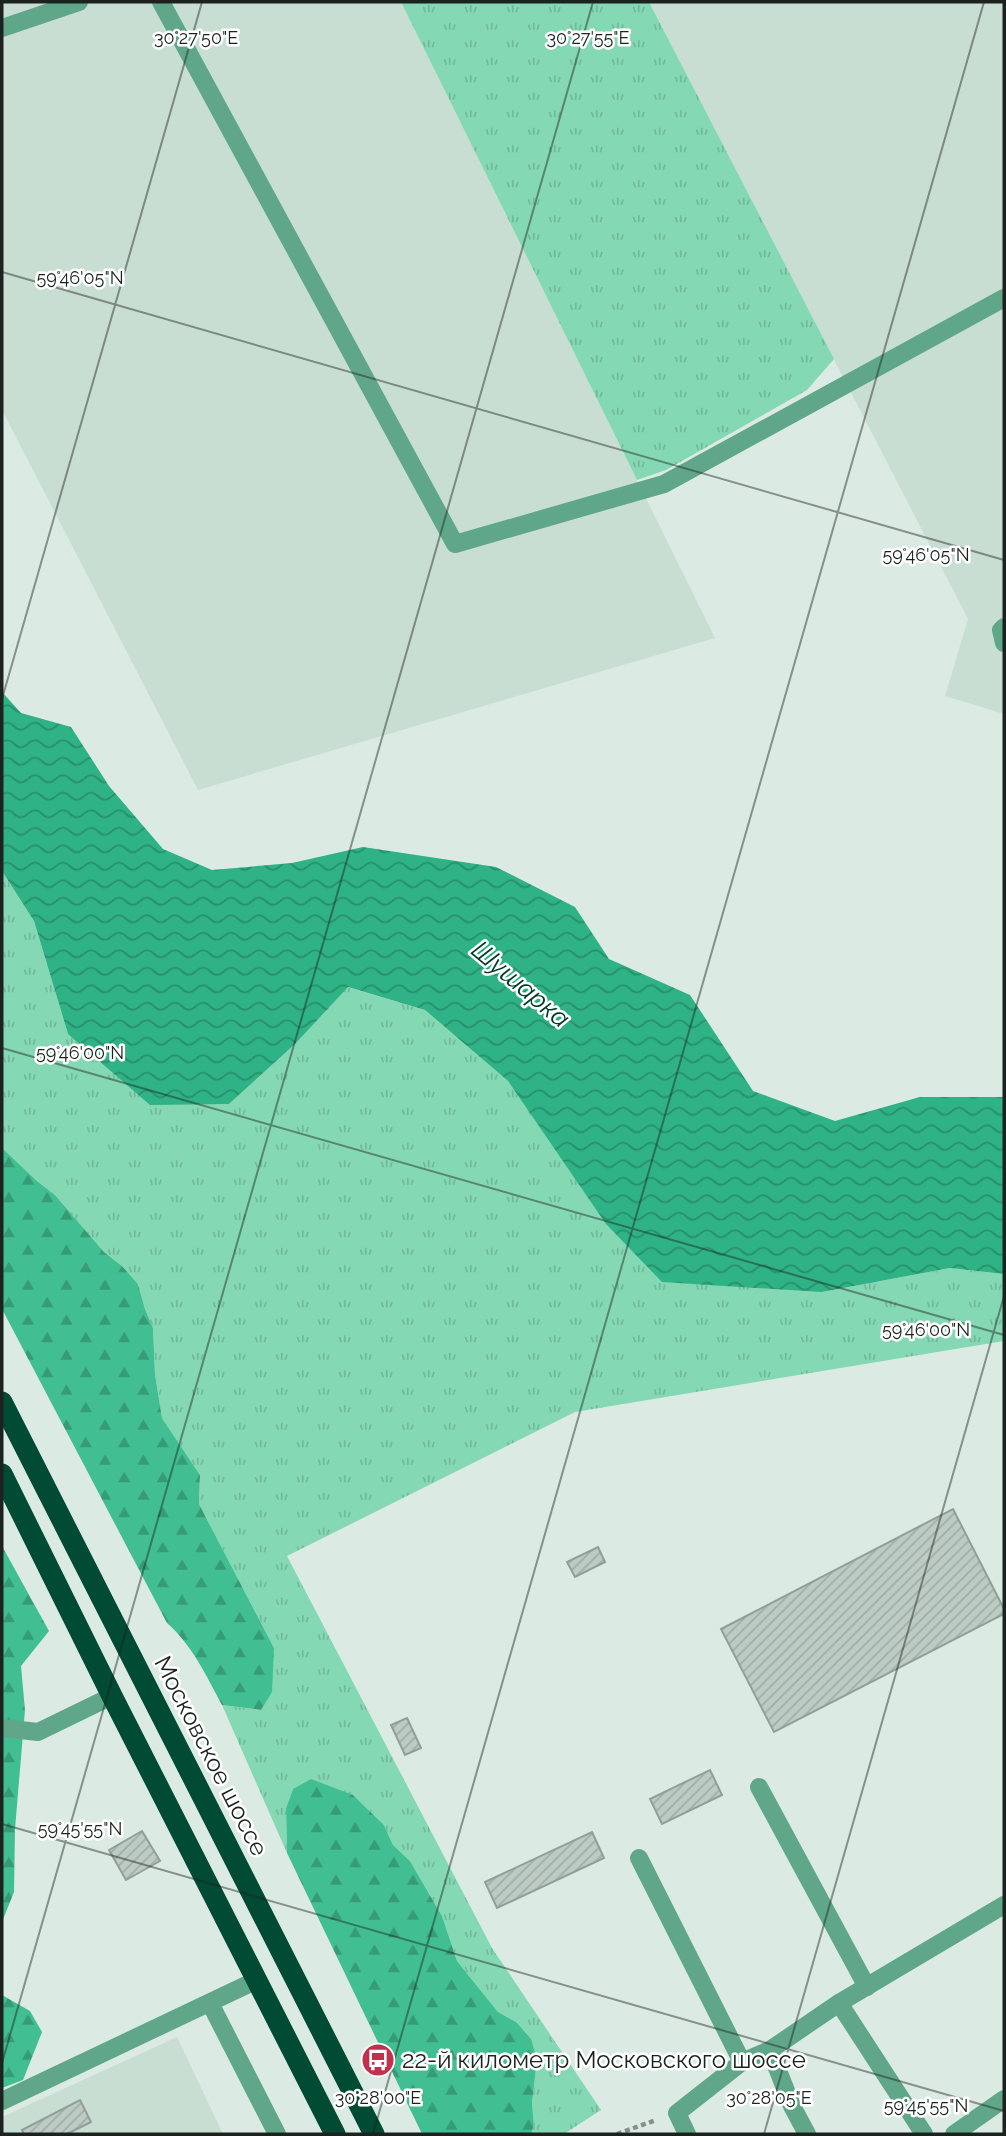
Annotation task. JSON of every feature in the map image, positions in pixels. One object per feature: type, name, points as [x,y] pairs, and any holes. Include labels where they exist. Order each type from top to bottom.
[{"type":"highway","name":"Московское шоссе","points":[[2,1402],[374,2134]]},
{"type":"highway","points":[[2,1474],[255,1981],[335,2134]]},
{"type":"street","points":[[2,27],[79,2]]},
{"type":"street","points":[[161,2],[455,544],[664,484],[1004,298]]},
{"type":"street","points":[[1004,627],[1001,630],[1004,643]]},
{"type":"street","points":[[2,1728],[38,1732],[112,1696]]},
{"type":"street","points":[[759,1787],[867,1987]]},
{"type":"street","points":[[639,1858],[742,2062]]},
{"type":"street","points":[[687,2134],[677,2113],[742,2062],[771,2050],[839,2003],[1004,1905]]},
{"type":"street","points":[[2,2101],[255,1981]]},
{"type":"street","points":[[210,2003],[277,2134]]},
{"type":"street","points":[[839,2003],[924,2134]]},
{"type":"street","points":[[771,2050],[792,2106],[807,2134]]},
{"type":"street","points":[[954,2134],[1004,2099]]},
{"type":"path","points":[[617,2134],[677,2113]]},
{"type":"shaded area","points":[[2,2],[401,2],[715,638],[198,790],[2,410]]},
{"type":"shaded area","points":[[649,2],[1004,2],[1004,714],[945,696],[968,619]]},
{"type":"shaded area","points":[[177,2037],[223,2134],[2,2134],[2,2117]]},
{"type":"green space","points":[[401,2],[649,2],[834,359],[807,390],[666,470],[637,480]]},
{"type":"green space","points":[[2,871],[34,921],[68,1034],[229,1104],[295,1044],[347,987],[425,1010],[508,1081],[551,1142],[822,1292],[950,1268],[1004,1274],[1004,1341],[575,1412],[287,1556],[492,1948],[601,2110],[564,2134],[531,2134],[534,2125],[532,2103],[537,2060],[516,2022],[498,2012],[457,1961],[442,1916],[410,1861],[393,1845],[384,1825],[353,1795],[293,1789],[286,1808],[287,1853],[222,1705],[261,1710],[274,1648],[199,1504],[200,1475],[162,1418],[155,1374],[153,1328],[138,1284],[122,1266],[104,1252],[55,1195],[2,1148]]},
{"type":"green space","points":[[2,1148],[55,1195],[104,1252],[122,1266],[138,1284],[153,1328],[155,1374],[162,1418],[200,1475],[199,1504],[274,1648],[272,1692],[261,1710],[222,1705],[191,1651],[167,1623],[2,1309]]},
{"type":"green space","points":[[2,1546],[49,1631],[21,1666],[25,1710],[15,1829],[14,1892],[2,1922]]},
{"type":"green space","points":[[311,1779],[353,1795],[384,1825],[393,1845],[410,1861],[442,1916],[457,1961],[498,2012],[516,2022],[531,2039],[537,2060],[532,2103],[534,2125],[531,2134],[422,2134],[287,1853],[286,1808],[293,1789]]},
{"type":"green space","points":[[2,1995],[30,2011],[42,2032],[23,2080],[2,2088]]},
{"type":"water","name":"Шушарка","points":[[2,692],[21,713],[71,727],[109,786],[163,849],[212,870],[292,863],[363,847],[496,867],[575,907],[609,959],[690,995],[753,1091],[835,1121],[920,1097],[1004,1097],[1004,1274],[950,1268],[822,1292],[662,1282],[606,1224],[508,1081],[425,1010],[348,987],[295,1044],[229,1104],[150,1105],[68,1034],[34,921],[2,871]]},
{"type":"building","points":[[953,1509],[1004,1609],[1004,1614],[774,1732],[721,1629]]},
{"type":"building","points":[[598,1547],[605,1562],[575,1577],[567,1562]]},
{"type":"building","points":[[407,1718],[421,1748],[405,1755],[391,1725]]},
{"type":"building","points":[[710,1770],[722,1795],[662,1824],[650,1799]]},
{"type":"building","points":[[142,1831],[160,1861],[126,1880],[109,1850]]},
{"type":"building","points":[[592,1832],[604,1858],[497,1908],[485,1882]]},
{"type":"building","points":[[80,2100],[91,2122],[67,2134],[24,2134],[22,2130]]},
{"type":"place","name":"22-й километр Московского шоссе","points":[[378,2060]]}]
